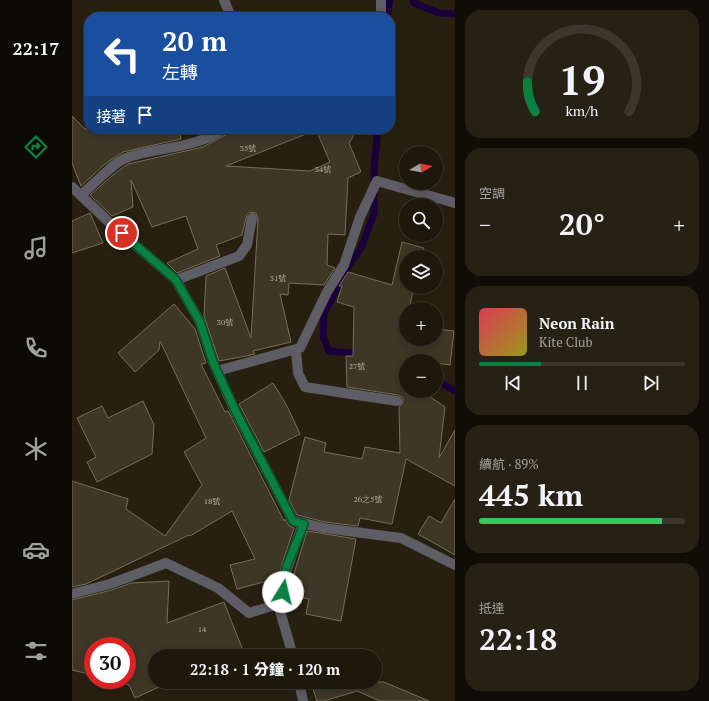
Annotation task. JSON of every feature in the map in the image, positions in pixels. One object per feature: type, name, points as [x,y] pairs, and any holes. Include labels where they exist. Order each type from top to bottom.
[{"type":"street","points":[[224,0],[229,12]]},
{"type":"street","points":[[381,0],[381,12]]},
{"type":"street","points":[[81,195],[125,158],[173,148],[216,134]]},
{"type":"street","points":[[217,371],[300,348],[327,292],[344,264],[364,206],[377,181],[455,203]]},
{"type":"street","points":[[72,187],[176,280],[200,322],[217,371],[236,412],[293,521],[324,528],[401,538],[455,565]]},
{"type":"street","points":[[176,280],[239,256],[247,245],[252,218]]},
{"type":"street","points":[[296,350],[298,373],[306,387],[398,401]]},
{"type":"street","points":[[291,649],[278,604],[283,592],[286,568],[304,524]]},
{"type":"street","points":[[72,594],[110,584],[166,563],[218,588],[249,613],[278,604]]},
{"type":"street","points":[[300,689],[303,701]]},
{"type":"building","points":[[72,116],[84,128],[84,134],[180,134],[181,139],[123,152],[105,164],[81,186],[72,163]]},
{"type":"building","points":[[227,134],[306,134],[226,166],[310,171],[330,162],[318,134],[355,134],[349,143],[361,172],[348,178],[345,235],[328,234],[327,265],[335,268],[324,285],[289,283],[288,295],[280,294],[291,342],[253,351],[255,354],[219,361],[204,316],[206,276],[225,268],[251,338],[258,219],[256,213],[250,212],[247,214],[242,235],[216,245],[220,256],[177,273],[167,263],[198,249],[186,216],[152,227],[131,180],[133,207],[112,216],[90,195],[128,164],[203,147]]},
{"type":"building","points":[[90,213],[103,243],[72,253],[72,221]]},
{"type":"building","points":[[402,242],[424,248],[424,250],[400,250]]},
{"type":"building","points":[[399,255],[399,294],[412,294],[411,302],[399,302],[399,346],[443,346],[443,330],[454,331],[450,365],[443,364],[443,354],[399,354],[399,396],[347,387],[346,356],[353,356],[354,307],[337,302],[342,286],[339,286],[348,272],[392,285]]},
{"type":"building","points":[[174,304],[195,329],[206,363],[201,364],[225,412],[228,411],[284,521],[285,519],[289,526],[294,528],[281,567],[279,578],[237,589],[230,565],[255,559],[232,511],[190,536],[189,535],[86,584],[72,587],[72,481],[128,499],[126,509],[165,536],[202,485],[184,452],[206,438],[160,341],[159,350],[135,372],[118,353]]},
{"type":"building","points":[[273,383],[287,406],[300,434],[264,452],[239,404]]},
{"type":"building","points":[[403,398],[432,398],[445,407],[439,458],[455,430],[455,486],[406,459],[392,524],[360,518],[358,526],[325,522],[297,515],[289,500],[305,437],[326,443],[324,452],[362,459],[365,447],[400,453],[399,407],[403,402]]},
{"type":"building","points":[[143,401],[154,425],[152,454],[97,482],[87,462],[96,457],[77,418],[102,406],[108,418]]},
{"type":"building","points":[[455,499],[455,555],[418,534],[429,516],[441,523]]},
{"type":"building","points":[[307,531],[356,539],[341,621],[306,614],[309,599],[299,597],[302,581],[292,580]]},
{"type":"building","points":[[169,581],[167,623],[224,602],[242,648],[148,649],[148,689],[155,689],[135,698],[131,689],[136,689],[136,637],[84,637],[84,673],[72,670],[72,600],[112,590],[131,583]]},
{"type":"building","points":[[382,682],[384,682],[429,701],[380,701],[357,691],[324,701],[317,701],[313,689],[382,689]]},
{"type":"waterway","points":[[388,12],[390,0]]},
{"type":"waterway","points":[[413,0],[414,3],[439,13],[455,14]]},
{"type":"waterway","points":[[363,354],[329,351],[323,336],[324,314],[349,265],[361,248],[374,214],[374,168],[377,134]]},
{"type":"waterway","points":[[443,384],[455,391]]},
{"type":"route","points":[[122,233],[176,280],[200,322],[213,362],[236,412],[293,521],[304,524],[286,568],[283,592]]}]
